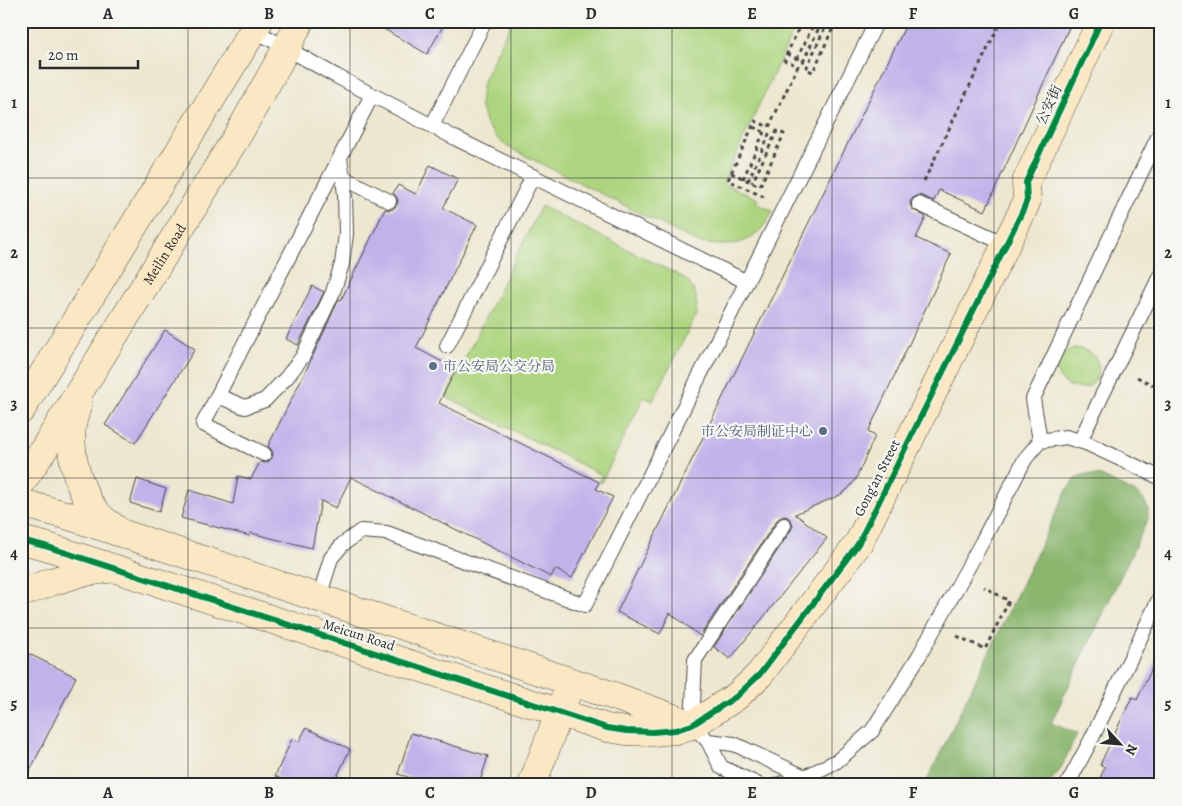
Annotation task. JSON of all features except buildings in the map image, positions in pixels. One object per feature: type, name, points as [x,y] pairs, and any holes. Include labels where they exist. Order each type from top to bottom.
[{"type":"street","name":"Meilin Road","points":[[21,483],[44,449],[239,133],[300,21]]},
{"type":"street","name":"公安街","points":[[1027,200],[1026,182],[1101,21]]},
{"type":"street","points":[[1027,200],[1041,190],[1122,21]]},
{"type":"street","points":[[21,410],[257,26]]},
{"type":"street","name":"Gong'an Street","points":[[700,733],[760,674],[858,544],[1027,200]]},
{"type":"street","points":[[21,377],[58,351]]},
{"type":"street","points":[[87,379],[78,401],[72,425],[72,448],[77,472],[84,493],[95,511],[121,533]]},
{"type":"street","name":"Meicun Road","points":[[21,503],[69,516],[624,699],[700,733]]},
{"type":"street","name":"Meicun Road","points":[[21,540],[45,546],[607,728],[626,731],[653,732],[676,730],[700,733]]},
{"type":"street","points":[[21,593],[80,573],[112,568]]},
{"type":"street","points":[[532,785],[571,682]]},
{"type":"lane","points":[[432,126],[485,21]]},
{"type":"lane","points":[[319,598],[331,558],[343,544],[361,531],[387,533],[585,605],[877,21]]},
{"type":"lane","points":[[257,26],[286,49],[372,95],[746,282]]},
{"type":"lane","points":[[264,454],[203,424],[372,95]]},
{"type":"lane","points":[[1040,441],[1033,399],[1155,143],[1159,135],[1161,136]]},
{"type":"lane","points":[[218,396],[245,407],[265,400],[302,356],[333,292],[342,264],[346,234],[345,194],[340,157]]},
{"type":"lane","points":[[447,346],[533,176]]},
{"type":"lane","points":[[342,177],[389,201]]},
{"type":"lane","points":[[919,204],[1005,244]]},
{"type":"lane","points":[[1080,441],[1161,274]]},
{"type":"lane","points":[[776,785],[805,777],[836,761],[872,731],[919,656],[964,576],[1025,459],[1040,441],[1066,437],[1080,441],[1161,478]]},
{"type":"lane","points":[[759,785],[721,767],[700,733],[695,660],[784,524]]},
{"type":"lane","points":[[1070,780],[1161,595]]},
{"type":"lane","points":[[700,733],[734,744],[805,777]]},
{"type":"path","points":[[760,195],[728,180],[755,120],[770,127],[798,66],[784,60],[802,21]]},
{"type":"path","points":[[797,59],[815,21]]},
{"type":"path","points":[[803,62],[822,21]]},
{"type":"path","points":[[828,21],[806,69],[813,72],[836,21]]},
{"type":"path","points":[[924,182],[1001,21]]},
{"type":"path","points":[[787,54],[808,64]]},
{"type":"path","points":[[753,127],[774,137]]},
{"type":"path","points":[[731,173],[743,179],[752,183],[760,186],[784,134],[777,130],[752,183]]},
{"type":"path","points":[[743,179],[764,132]]},
{"type":"path","points":[[748,181],[770,135]]},
{"type":"path","points":[[935,626],[985,649],[1009,600],[964,576]]},
{"type":"green space","points":[[512,21],[798,21],[723,183],[758,199],[756,203],[773,211],[759,231],[751,238],[732,244],[721,245],[697,242],[512,149],[499,140],[486,124],[480,105],[483,81]]},
{"type":"green space","points":[[541,206],[684,278],[694,291],[696,299],[696,315],[653,401],[644,397],[601,483],[599,482],[602,475],[446,397]]},
{"type":"green space","points":[[1074,348],[1086,351],[1094,357],[1098,364],[1096,380],[1090,386],[1082,388],[1072,387],[1067,385],[1057,373],[1057,364],[1061,356]]},
{"type":"green space","points":[[1086,474],[1101,476],[1138,494],[1148,508],[1148,519],[1051,723],[1077,734],[1060,770],[1047,785],[925,785],[1068,488],[1077,477]]},
{"type":"cycle path","points":[[21,540],[45,546],[607,728],[653,732],[676,730],[692,725],[737,696],[760,674],[858,544],[1023,210],[1027,200],[1026,182],[1101,21]]},
{"type":"place","name":"市公安局公交分局","points":[[433,366]]},
{"type":"place","name":"市公安局制证中心","points":[[823,431]]}]
